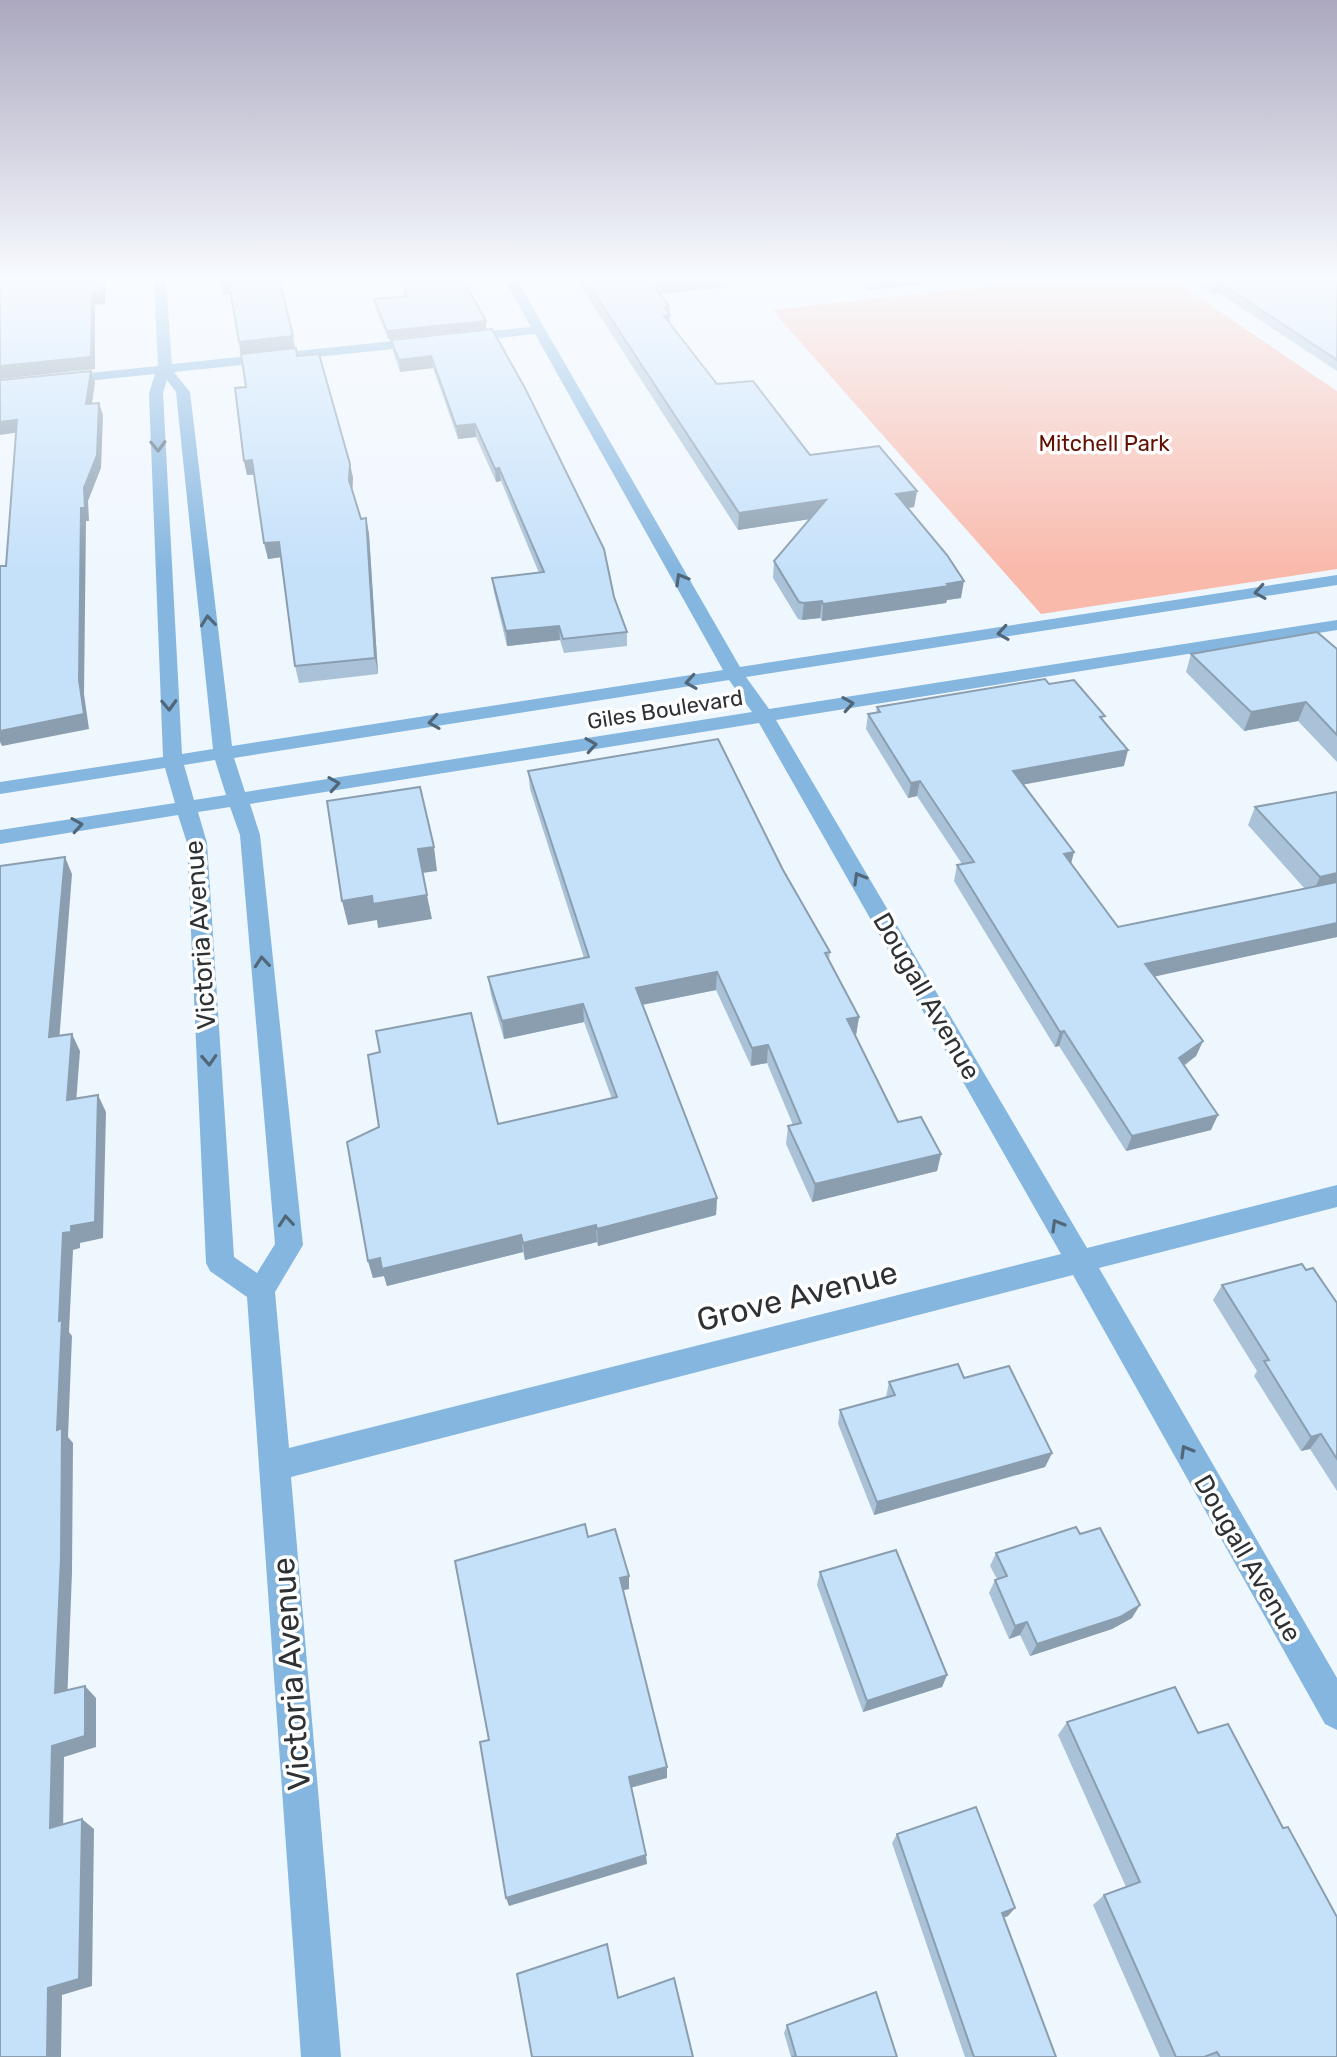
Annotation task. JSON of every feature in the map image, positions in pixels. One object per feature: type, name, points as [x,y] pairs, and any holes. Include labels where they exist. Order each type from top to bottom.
[{"type":"street","points":[[0,386],[83,378]]},
{"type":"street","name":"Victoria Avenue","points":[[163,378],[156,393],[173,762],[197,843],[220,1263],[261,1291]]},
{"type":"street","name":"Victoria Avenue","points":[[172,378],[183,392],[223,755],[250,835],[289,1245],[261,1291],[321,2057]]},
{"type":"street","name":"Dougall Avenue","points":[[567,378],[735,675],[765,717],[918,978],[1337,1712]]},
{"type":"street","points":[[1328,581],[1337,597]]},
{"type":"street","name":"Giles Boulevard","points":[[0,788],[1328,581]]},
{"type":"street","name":"Giles Boulevard","points":[[0,837],[1337,625]]},
{"type":"street","name":"Grove Avenue","points":[[275,1466],[1337,1196]]},
{"type":"green space","name":"Mitchell Park","points":[[832,378],[1318,378],[1337,391],[1337,569],[1041,614]]},
{"type":"building","points":[[90,378],[86,404],[99,403],[97,455],[84,488],[85,508],[81,508],[79,680],[84,714],[0,731],[0,566],[6,566],[17,420],[0,422],[0,380]]},
{"type":"building","points":[[245,378],[326,378],[350,464],[349,480],[361,519],[366,518],[375,658],[295,666],[279,542],[264,543],[252,460],[244,461],[235,388],[246,387]]},
{"type":"building","points":[[439,378],[519,378],[604,549],[614,597],[627,632],[563,639],[559,626],[506,631],[492,578],[544,572],[499,468],[495,469],[475,424],[456,426]]},
{"type":"building","points":[[650,378],[712,378],[717,384],[753,381],[810,455],[879,446],[917,491],[896,494],[947,555],[964,581],[947,584],[949,586],[823,604],[822,601],[799,602],[774,561],[826,500],[739,513]]},
{"type":"building","points":[[1317,632],[1337,649],[1337,735],[1306,702],[1251,712],[1191,654]]},
{"type":"building","points":[[1045,679],[1049,684],[1074,680],[1105,716],[1100,717],[1128,750],[1013,771],[1074,852],[1064,854],[1118,927],[1337,882],[1337,923],[1145,964],[1203,1041],[1179,1058],[1218,1115],[1132,1136],[1064,1031],[1060,1032],[957,865],[974,862],[920,781],[911,783],[868,714],[880,712],[877,707]]},
{"type":"building","points":[[718,739],[783,870],[830,952],[825,953],[859,1017],[847,1019],[898,1122],[921,1117],[941,1154],[815,1184],[788,1126],[801,1123],[768,1045],[752,1048],[717,972],[636,988],[717,1198],[597,1229],[596,1225],[523,1243],[521,1235],[382,1269],[380,1258],[368,1261],[347,1142],[379,1127],[368,1055],[380,1052],[376,1031],[471,1013],[498,1124],[617,1097],[583,1004],[502,1021],[488,977],[589,957],[528,771]]},
{"type":"building","points":[[420,787],[434,847],[418,849],[427,895],[373,904],[372,896],[342,901],[327,801]]},
{"type":"building","points":[[1337,792],[1337,873],[1320,877],[1255,807]]},
{"type":"building","points":[[65,857],[49,1037],[72,1034],[67,1100],[98,1095],[95,1222],[71,1226],[71,1232],[63,1233],[59,1321],[62,1320],[57,1430],[62,1428],[61,1558],[55,1693],[85,1686],[85,1736],[52,1746],[50,1828],[82,1819],[79,1979],[48,1988],[47,2057],[0,2057],[0,866]]},
{"type":"building","points":[[1302,1264],[1306,1270],[1313,1268],[1337,1303],[1337,1459],[1321,1434],[1311,1437],[1264,1361],[1269,1360],[1222,1285]]},
{"type":"building","points":[[958,1364],[964,1378],[1009,1366],[1052,1453],[877,1502],[840,1410],[895,1395],[889,1382]]},
{"type":"building","points":[[585,1524],[588,1537],[615,1529],[629,1576],[620,1578],[667,1767],[629,1777],[646,1855],[506,1898],[480,1742],[489,1740],[455,1561]]},
{"type":"building","points":[[1076,1527],[1080,1534],[1100,1528],[1140,1605],[1120,1617],[1037,1644],[1027,1622],[1015,1626],[995,1580],[1007,1576],[996,1553]]},
{"type":"building","points":[[896,1550],[947,1675],[867,1701],[820,1572]]},
{"type":"building","points":[[1175,1687],[1198,1733],[1228,1724],[1283,1828],[1288,1827],[1337,1917],[1337,2057],[1220,2057],[1217,2052],[1204,2057],[1176,2057],[1104,1895],[1140,1882],[1067,1722]]},
{"type":"building","points":[[976,1807],[1015,1908],[1002,1913],[1056,2057],[974,2057],[897,1834]]},
{"type":"building","points":[[607,1944],[618,1998],[674,1978],[693,2057],[532,2057],[517,1974]]},
{"type":"building","points":[[876,1992],[897,2057],[792,2057],[796,2056],[787,2025]]}]
